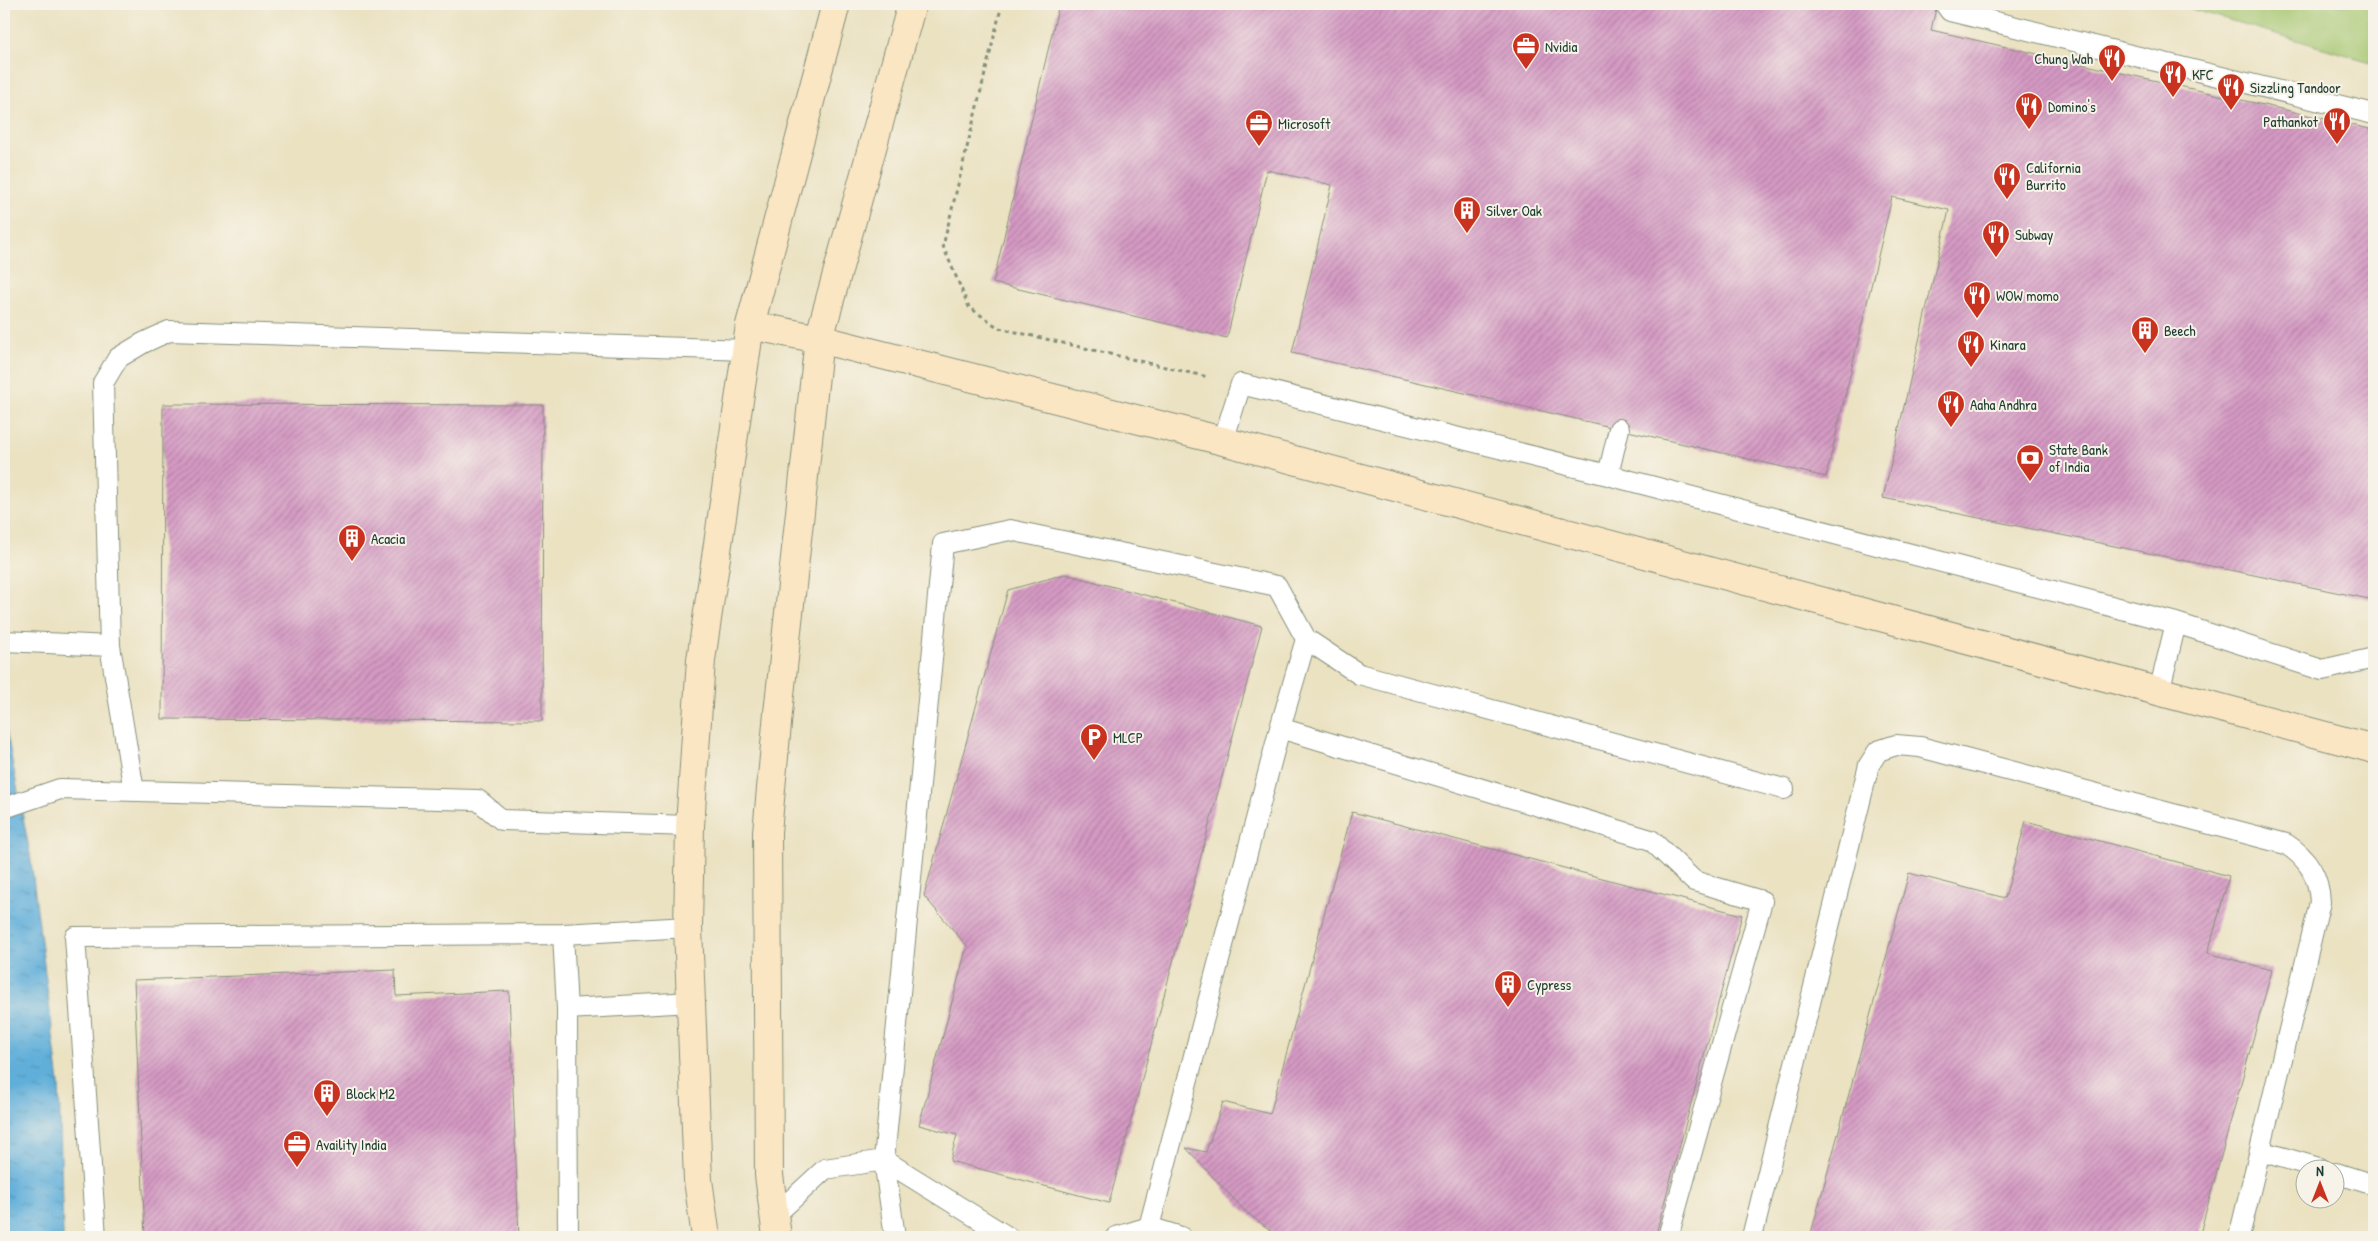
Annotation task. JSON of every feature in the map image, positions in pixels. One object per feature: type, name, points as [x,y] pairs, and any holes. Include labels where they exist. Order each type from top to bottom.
[{"type":"street","points":[[706,1237],[698,1180],[688,927],[690,826],[702,660],[748,337],[836,4]]},
{"type":"street","points":[[775,1227],[769,1175],[767,832],[778,713],[819,339],[912,4]]},
{"type":"street","points":[[748,337],[819,339],[1223,441],[2374,749]]},
{"type":"lane","points":[[1945,4],[1950,12],[2374,114]]},
{"type":"lane","points":[[134,792],[110,646],[103,383],[118,358],[143,343],[169,331],[748,337]]},
{"type":"lane","points":[[1223,441],[1241,384],[1608,475],[2176,623],[2322,670],[2374,658]]},
{"type":"lane","points":[[1608,475],[1619,429]]},
{"type":"lane","points":[[895,1237],[884,1160],[943,544],[1010,530],[1277,586],[1306,639],[1359,674],[1784,789]]},
{"type":"lane","points":[[2159,692],[2176,623]]},
{"type":"lane","points":[[1149,1227],[1280,728],[1306,639]]},
{"type":"lane","points":[[4,641],[110,646]]},
{"type":"lane","points":[[1280,728],[1651,840],[1694,881],[1762,901],[1668,1237]]},
{"type":"lane","points":[[1752,1237],[1869,765],[1878,751],[1896,746],[1920,747],[2286,844],[2307,861],[2320,886],[2320,902],[2239,1237]]},
{"type":"lane","points":[[4,808],[60,789],[478,800],[502,820],[690,826]]},
{"type":"lane","points":[[96,1237],[75,937],[563,934],[688,927]]},
{"type":"lane","points":[[563,934],[567,1009],[568,1237]]},
{"type":"lane","points":[[567,1009],[692,1002]]},
{"type":"lane","points":[[2260,1151],[2296,1161]]},
{"type":"lane","points":[[775,1227],[825,1170],[884,1160],[1008,1237]]},
{"type":"lane","points":[[2346,1176],[2374,1185]]},
{"type":"lane","points":[[1116,1237],[1149,1227],[1181,1237]]},
{"type":"path","points":[[1002,4],[943,246],[969,307],[999,328],[1241,384]]},
{"type":"green space","points":[[2175,4],[2374,4],[2374,63]]},
{"type":"water","points":[[4,719],[30,854],[59,1083],[63,1237],[4,1237]]},
{"type":"building","points":[[1059,4],[1937,4],[1931,30],[2374,130],[2374,600],[1883,498],[1949,210],[1892,197],[1826,477],[1292,353],[1332,185],[1267,170],[1227,338],[993,283]]},
{"type":"building","name":"Acacia","points":[[163,404],[543,405],[542,721],[162,719]]},
{"type":"building","name":"MLCP","points":[[1065,574],[1262,626],[1109,1203],[950,1161],[957,1135],[919,1125],[967,946],[924,896],[1008,590]]},
{"type":"building","name":"Cypress","points":[[1352,812],[1742,915],[1655,1237],[1279,1237],[1245,1211],[1186,1148],[1206,1152],[1223,1102],[1270,1114]]},
{"type":"building","points":[[2026,821],[2229,876],[2208,953],[2272,970],[2199,1237],[1810,1237],[1909,873],[2005,898]]},
{"type":"building","name":"Block M2","points":[[395,970],[396,996],[509,991],[519,1237],[145,1237],[134,980]]},
{"type":"place","name":"Nvidia","points":[[1526,70]]},
{"type":"place","name":"Chung Wah","points":[[2112,82]]},
{"type":"place","name":"KFC","points":[[2173,98]]},
{"type":"place","name":"Sizzling Tandoor","points":[[2231,111]]},
{"type":"place","name":"Domino's","points":[[2029,130]]},
{"type":"place","name":"Pathankot","points":[[2337,145]]},
{"type":"place","name":"Microsoft","points":[[1259,147]]},
{"type":"place","name":"California Burrito","points":[[2007,200]]},
{"type":"place","name":"Silver Oak","points":[[1467,234]]},
{"type":"place","name":"Subway","points":[[1996,258]]},
{"type":"place","name":"WOW momo","points":[[1977,319]]},
{"type":"place","name":"Beech","points":[[2145,354]]},
{"type":"place","name":"Kinara","points":[[1971,368]]},
{"type":"place","name":"Aaha Andhra","points":[[1951,428]]},
{"type":"place","name":"State Bank of India","points":[[2030,482]]},
{"type":"place","name":"Acacia","points":[[352,562]]},
{"type":"place","name":"MLCP","points":[[1094,761]]},
{"type":"place","name":"Cypress","points":[[1508,1008]]},
{"type":"place","name":"Block M2","points":[[327,1117]]},
{"type":"place","name":"Availity India","points":[[297,1168]]}]
